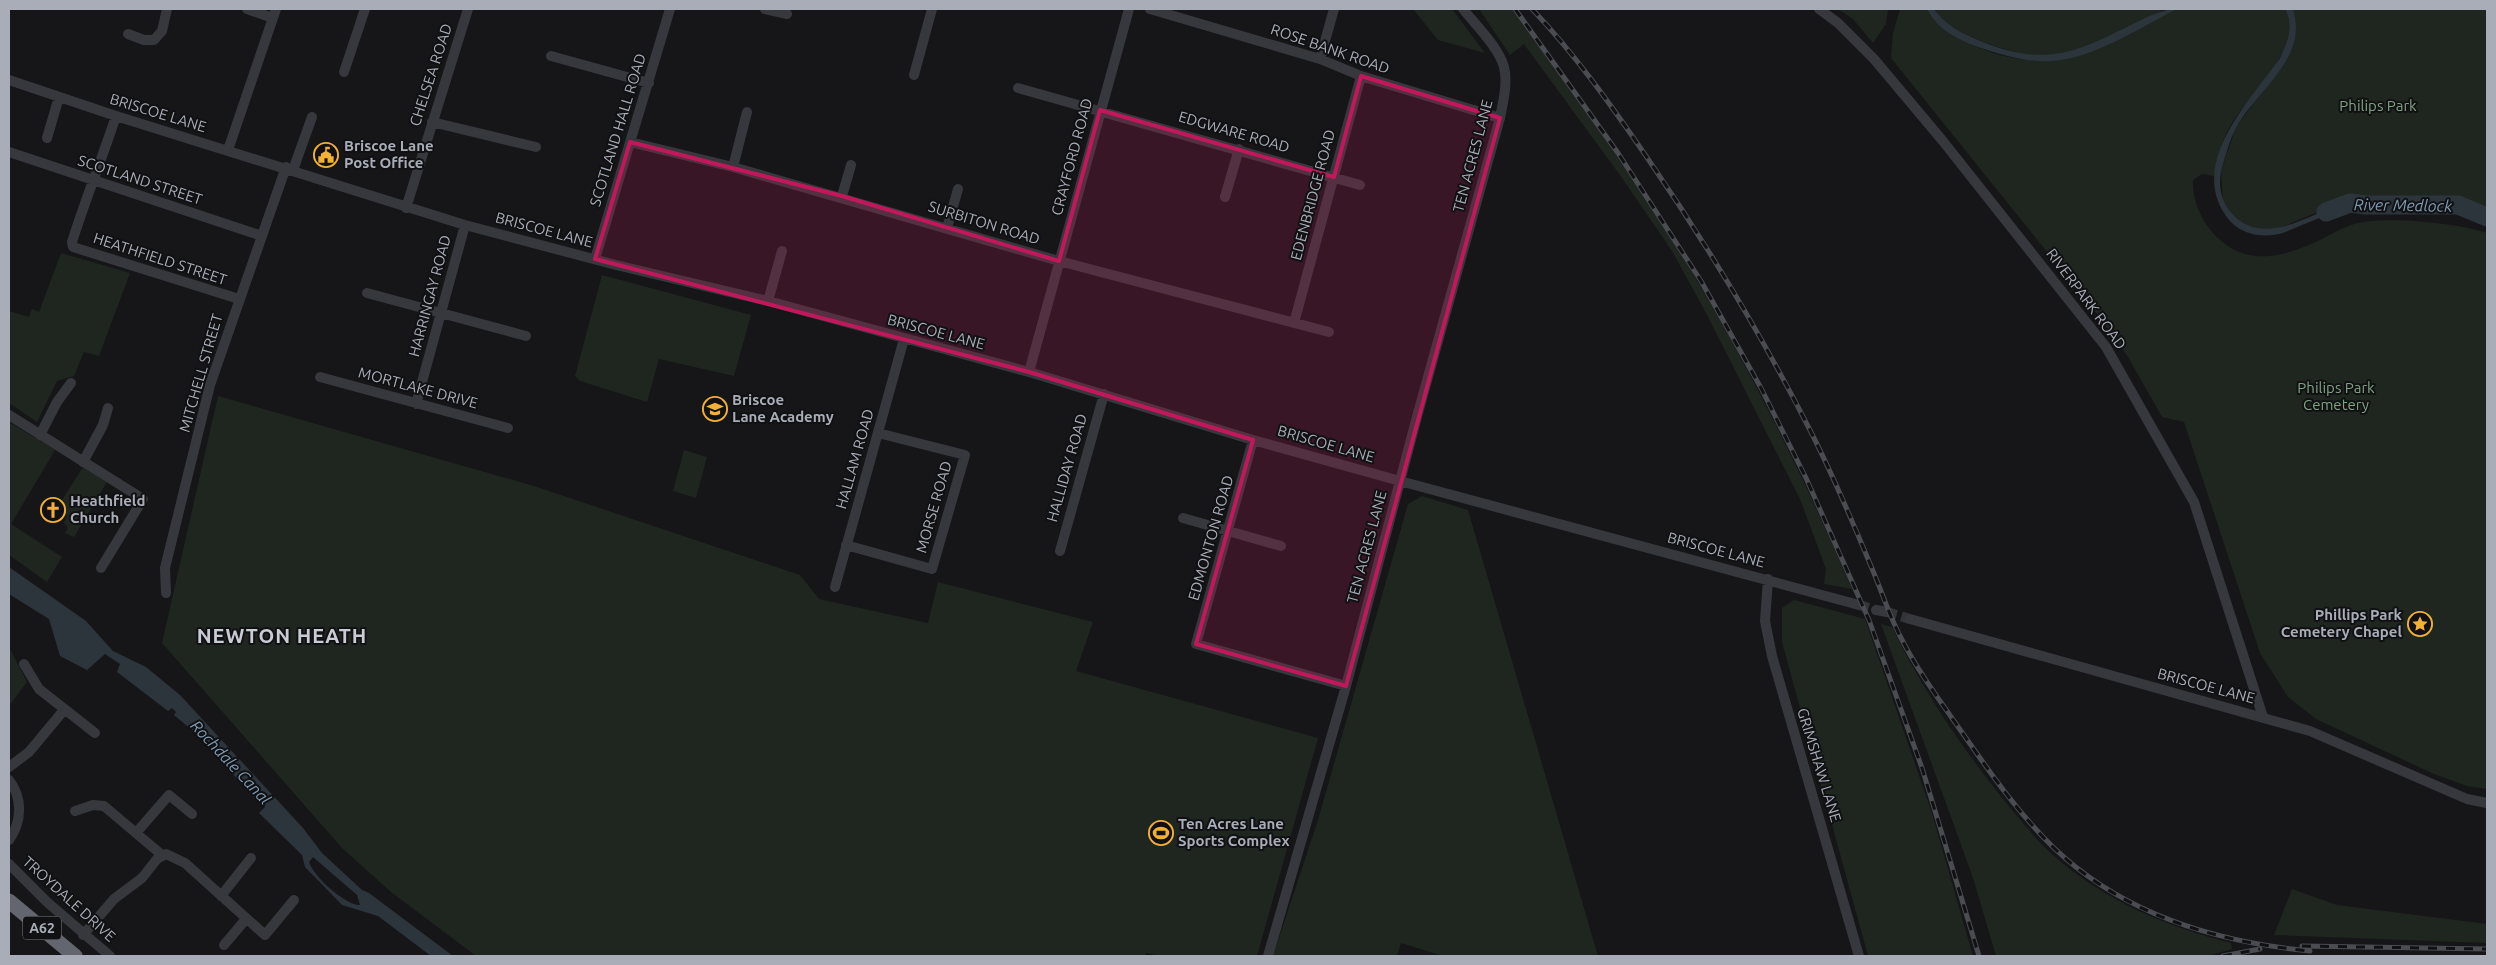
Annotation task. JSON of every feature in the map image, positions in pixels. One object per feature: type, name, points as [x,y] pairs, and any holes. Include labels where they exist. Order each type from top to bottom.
[{"type":"highway","name":"A62","points":[[11,907],[75,956]]},
{"type":"street","points":[[128,34],[144,40],[154,40],[162,31],[167,9]]},
{"type":"street","points":[[228,150],[274,13],[247,9]]},
{"type":"street","points":[[344,72],[365,9]]},
{"type":"street","name":"CHELSEA ROAD","points":[[406,208],[468,9]]},
{"type":"street","name":"SCOTLAND HALL ROAD","points":[[595,259],[670,9]]},
{"type":"street","points":[[766,9],[787,14]]},
{"type":"street","points":[[914,74],[932,9]]},
{"type":"street","name":"CRAYFORD ROAD","points":[[1029,372],[1129,9]]},
{"type":"street","name":"ROSE BANK ROAD","points":[[1150,9],[1320,59],[1361,76],[1500,118]]},
{"type":"street","points":[[1320,59],[1334,9]]},
{"type":"street","name":"TEN ACRES LANE","points":[[1268,956],[1346,686],[1400,481],[1500,118],[1505,90],[1504,67],[1489,42],[1463,9]]},
{"type":"street","name":"RIVERPARK ROAD","points":[[1819,9],[1838,23],[1880,66],[2106,347],[2194,502],[2263,717]]},
{"type":"street","points":[[551,56],[648,83]]},
{"type":"street","name":"EDENBRIDGE ROAD","points":[[1294,322],[1361,76]]},
{"type":"street","name":"BRISCOE LANE","points":[[9,81],[290,169],[406,208],[465,225],[768,301],[904,340],[1029,372],[1253,440],[1859,605]]},
{"type":"street","name":"EDGWARE ROAD","points":[[1018,88],[1360,184]]},
{"type":"street","points":[[47,138],[60,97]]},
{"type":"street","points":[[733,166],[747,112]]},
{"type":"street","points":[[92,180],[103,157],[116,116]]},
{"type":"street","name":"MITCHELL STREET","points":[[166,593],[165,568],[210,385],[262,236],[312,117]]},
{"type":"street","points":[[432,122],[536,147]]},
{"type":"street","name":"SURBITON ROAD","points":[[630,142],[733,166],[842,196],[1059,261],[1329,332]]},
{"type":"street","points":[[1225,197],[1239,149]]},
{"type":"street","name":"SCOTLAND STREET","points":[[9,152],[262,236]]},
{"type":"street","points":[[842,196],[851,165]]},
{"type":"street","name":"HEATHFIELD STREET","points":[[92,180],[72,242],[73,247],[239,299]]},
{"type":"street","points":[[947,228],[958,189]]},
{"type":"street","name":"HARRINGAY ROAD","points":[[416,404],[465,225]]},
{"type":"street","points":[[768,301],[782,252]]},
{"type":"street","points":[[367,293],[526,336]]},
{"type":"street","name":"HALLAM ROAD","points":[[835,588],[904,340]]},
{"type":"street","name":"MORTLAKE DRIVE","points":[[320,377],[508,428]]},
{"type":"street","points":[[40,435],[57,402],[72,383]]},
{"type":"street","name":"HALLIDAY ROAD","points":[[1060,551],[1104,394]]},
{"type":"street","points":[[83,462],[103,425],[108,408]]},
{"type":"street","points":[[9,415],[143,499],[102,568]]},
{"type":"street","name":"MORSE ROAD","points":[[846,545],[932,570],[965,455],[878,433]]},
{"type":"street","name":"EDMONTON ROAD","points":[[1253,440],[1196,644],[1346,686]]},
{"type":"street","points":[[1183,518],[1281,546]]},
{"type":"street","name":"GRIMSHAW LANE","points":[[1768,579],[1766,621],[1772,656],[1859,956]]},
{"type":"street","points":[[1876,610],[1886,612]]},
{"type":"street","name":"BRISCOE LANE","points":[[1910,618],[2263,717],[2310,732],[2467,800],[2487,803]]},
{"type":"street","points":[[24,664],[38,689],[95,733]]},
{"type":"street","points":[[9,767],[29,752],[64,710]]},
{"type":"street","points":[[9,780],[17,796],[20,822],[9,840]]},
{"type":"street","points":[[136,833],[168,795],[192,814]]},
{"type":"street","points":[[75,811],[93,805],[104,806],[162,855],[166,854],[185,863],[265,935],[294,900]]},
{"type":"street","points":[[83,935],[114,899],[142,878],[162,855]]},
{"type":"street","points":[[222,896],[251,858]]},
{"type":"street","name":"TROYDALE DRIVE","points":[[9,864],[83,935],[110,956]]},
{"type":"street","points":[[224,945],[246,919]]},
{"type":"highlighted area","points":[[1361,76],[1500,118],[1346,686],[1196,644],[1253,440],[1029,372],[595,259],[630,142],[842,196],[1059,261],[1100,110],[1334,177]]},
{"type":"green space","points":[[1413,9],[1452,9],[1485,53],[1438,40]]},
{"type":"green space","points":[[1479,9],[1512,9],[1595,124],[1655,212],[1699,284],[1747,369],[1812,500],[1852,589],[1824,584],[1826,569],[1800,499],[1706,313],[1672,251],[1622,178],[1524,44],[1510,55]]},
{"type":"green space","points":[[1838,9],[1888,9],[1886,24],[1873,43],[1853,19]]},
{"type":"green space","name":"Philips Park Cemetery","points":[[1900,9],[1927,9],[1946,28],[1975,46],[2009,57],[2044,61],[2078,56],[2177,9],[2285,9],[2289,23],[2288,39],[2282,54],[2231,125],[2220,150],[2214,176],[2202,174],[2193,180],[2198,208],[2212,232],[2234,250],[2258,256],[2283,254],[2296,250],[2346,227],[2371,221],[2404,220],[2459,226],[2487,233],[2487,789],[2467,786],[2434,774],[2316,719],[2288,697],[2260,653],[2184,422],[2162,417],[2128,357],[2097,314],[1891,58],[1893,33]]},
{"type":"green space","points":[[1934,9],[2165,9],[2079,50],[2065,54],[2043,56],[2009,50],[1970,36],[1944,21]]},
{"type":"green space","name":"Philips Park","points":[[2292,9],[2487,9],[2487,215],[2458,203],[2366,204],[2349,199],[2277,229],[2260,230],[2245,226],[2233,216],[2223,202],[2221,171],[2236,127],[2289,54],[2294,29]]},
{"type":"green space","points":[[61,253],[130,273],[99,356],[84,352],[74,376],[57,381],[37,422],[9,403],[9,311],[29,317],[32,309],[39,312]]},
{"type":"green space","points":[[602,275],[751,315],[734,376],[659,359],[647,402],[580,381],[575,376]]},
{"type":"green space","points":[[218,396],[534,486],[800,575],[819,599],[928,623],[938,582],[1093,622],[1076,671],[1318,738],[1257,956],[1161,956],[1146,953],[1145,956],[476,956],[391,892],[342,848],[162,643]]},
{"type":"green space","points":[[9,422],[55,450],[11,524],[62,557],[47,582],[9,555]]},
{"type":"green space","points":[[684,450],[707,457],[696,498],[673,491]]},
{"type":"green space","points":[[83,467],[107,482],[74,537],[65,533],[68,528],[64,523],[67,516],[57,508]]},
{"type":"green space","points":[[1422,496],[1468,510],[1598,956],[1443,956],[1401,943],[1397,956],[1273,956],[1318,820],[1408,504]]},
{"type":"green space","points":[[1794,600],[1865,619],[1931,810],[1973,956],[1868,956],[1782,642],[1782,608]]},
{"type":"green space","points":[[1881,624],[1892,627],[1918,676],[1962,745],[2012,810],[2047,850],[2093,886],[2115,899],[2159,920],[2231,943],[2232,949],[2208,956],[1996,956],[1973,878]]},
{"type":"green space","points":[[9,647],[27,682],[9,706]]},
{"type":"green space","points":[[2292,889],[2337,905],[2487,924],[2487,943],[2274,935]]},
{"type":"water","points":[[1927,9],[1934,9],[1951,26],[1988,44],[2009,51],[2045,55],[2078,49],[2153,14],[2177,9],[2101,48],[2069,59],[2044,61],[2025,60],[1963,41],[1942,28]]},
{"type":"water","points":[[2285,9],[2293,10],[2296,27],[2294,43],[2278,73],[2245,114],[2234,132],[2220,176],[2221,194],[2229,210],[2242,222],[2256,228],[2287,226],[2349,199],[2348,206],[2283,233],[2262,235],[2241,230],[2230,221],[2218,200],[2214,179],[2217,157],[2226,136],[2238,115],[2283,52],[2289,34],[2289,21]]},
{"type":"water","name":"Rochdale Canal","points":[[9,567],[86,621],[113,651],[146,667],[180,695],[303,828],[322,853],[362,890],[369,893],[453,956],[431,956],[378,916],[342,905],[305,867],[302,855],[259,813],[265,807],[261,801],[259,803],[199,736],[174,715],[176,712],[172,708],[168,711],[117,672],[120,664],[105,654],[87,670],[60,656],[49,619],[9,594]],"holes":[[[313,857],[357,895],[360,905],[339,896],[323,882],[309,862]]]},
{"type":"waterway","name":"River Medlock","points":[[2326,212],[2350,203],[2366,205],[2458,205],[2487,217]]},
{"type":"tunnel","points":[[1859,605],[1876,610]]},
{"type":"tunnel","points":[[1887,612],[1910,619]]},
{"type":"railway","points":[[1515,9],[1618,153],[1701,281],[1761,388],[1806,478],[1869,620],[1922,768],[1979,956]]},
{"type":"railway","points":[[1532,9],[1592,80],[1669,190],[1734,293],[1775,364],[1821,453],[1837,486],[1892,620],[1907,649],[1940,701],[2018,809],[2054,848],[2081,871],[2110,891],[2141,908],[2173,921],[2240,941],[2310,951]]},
{"type":"railway","points":[[2302,946],[2487,949]]},
{"type":"railway","points":[[2223,956],[2260,949]]},
{"type":"place","name":"Briscoe Lane Post Office","points":[[326,155]]},
{"type":"place","name":"Briscoe Lane Academy","points":[[715,409]]},
{"type":"place","name":"Heathfield Church","points":[[53,510]]},
{"type":"place","name":"Phillips Park Cemetery Chapel","points":[[2420,624]]},
{"type":"place","name":"Ten Acres Lane Sports Complex","points":[[1161,833]]},
{"type":"district","name":"NEWTON HEATH","points":[[282,636]]}]
